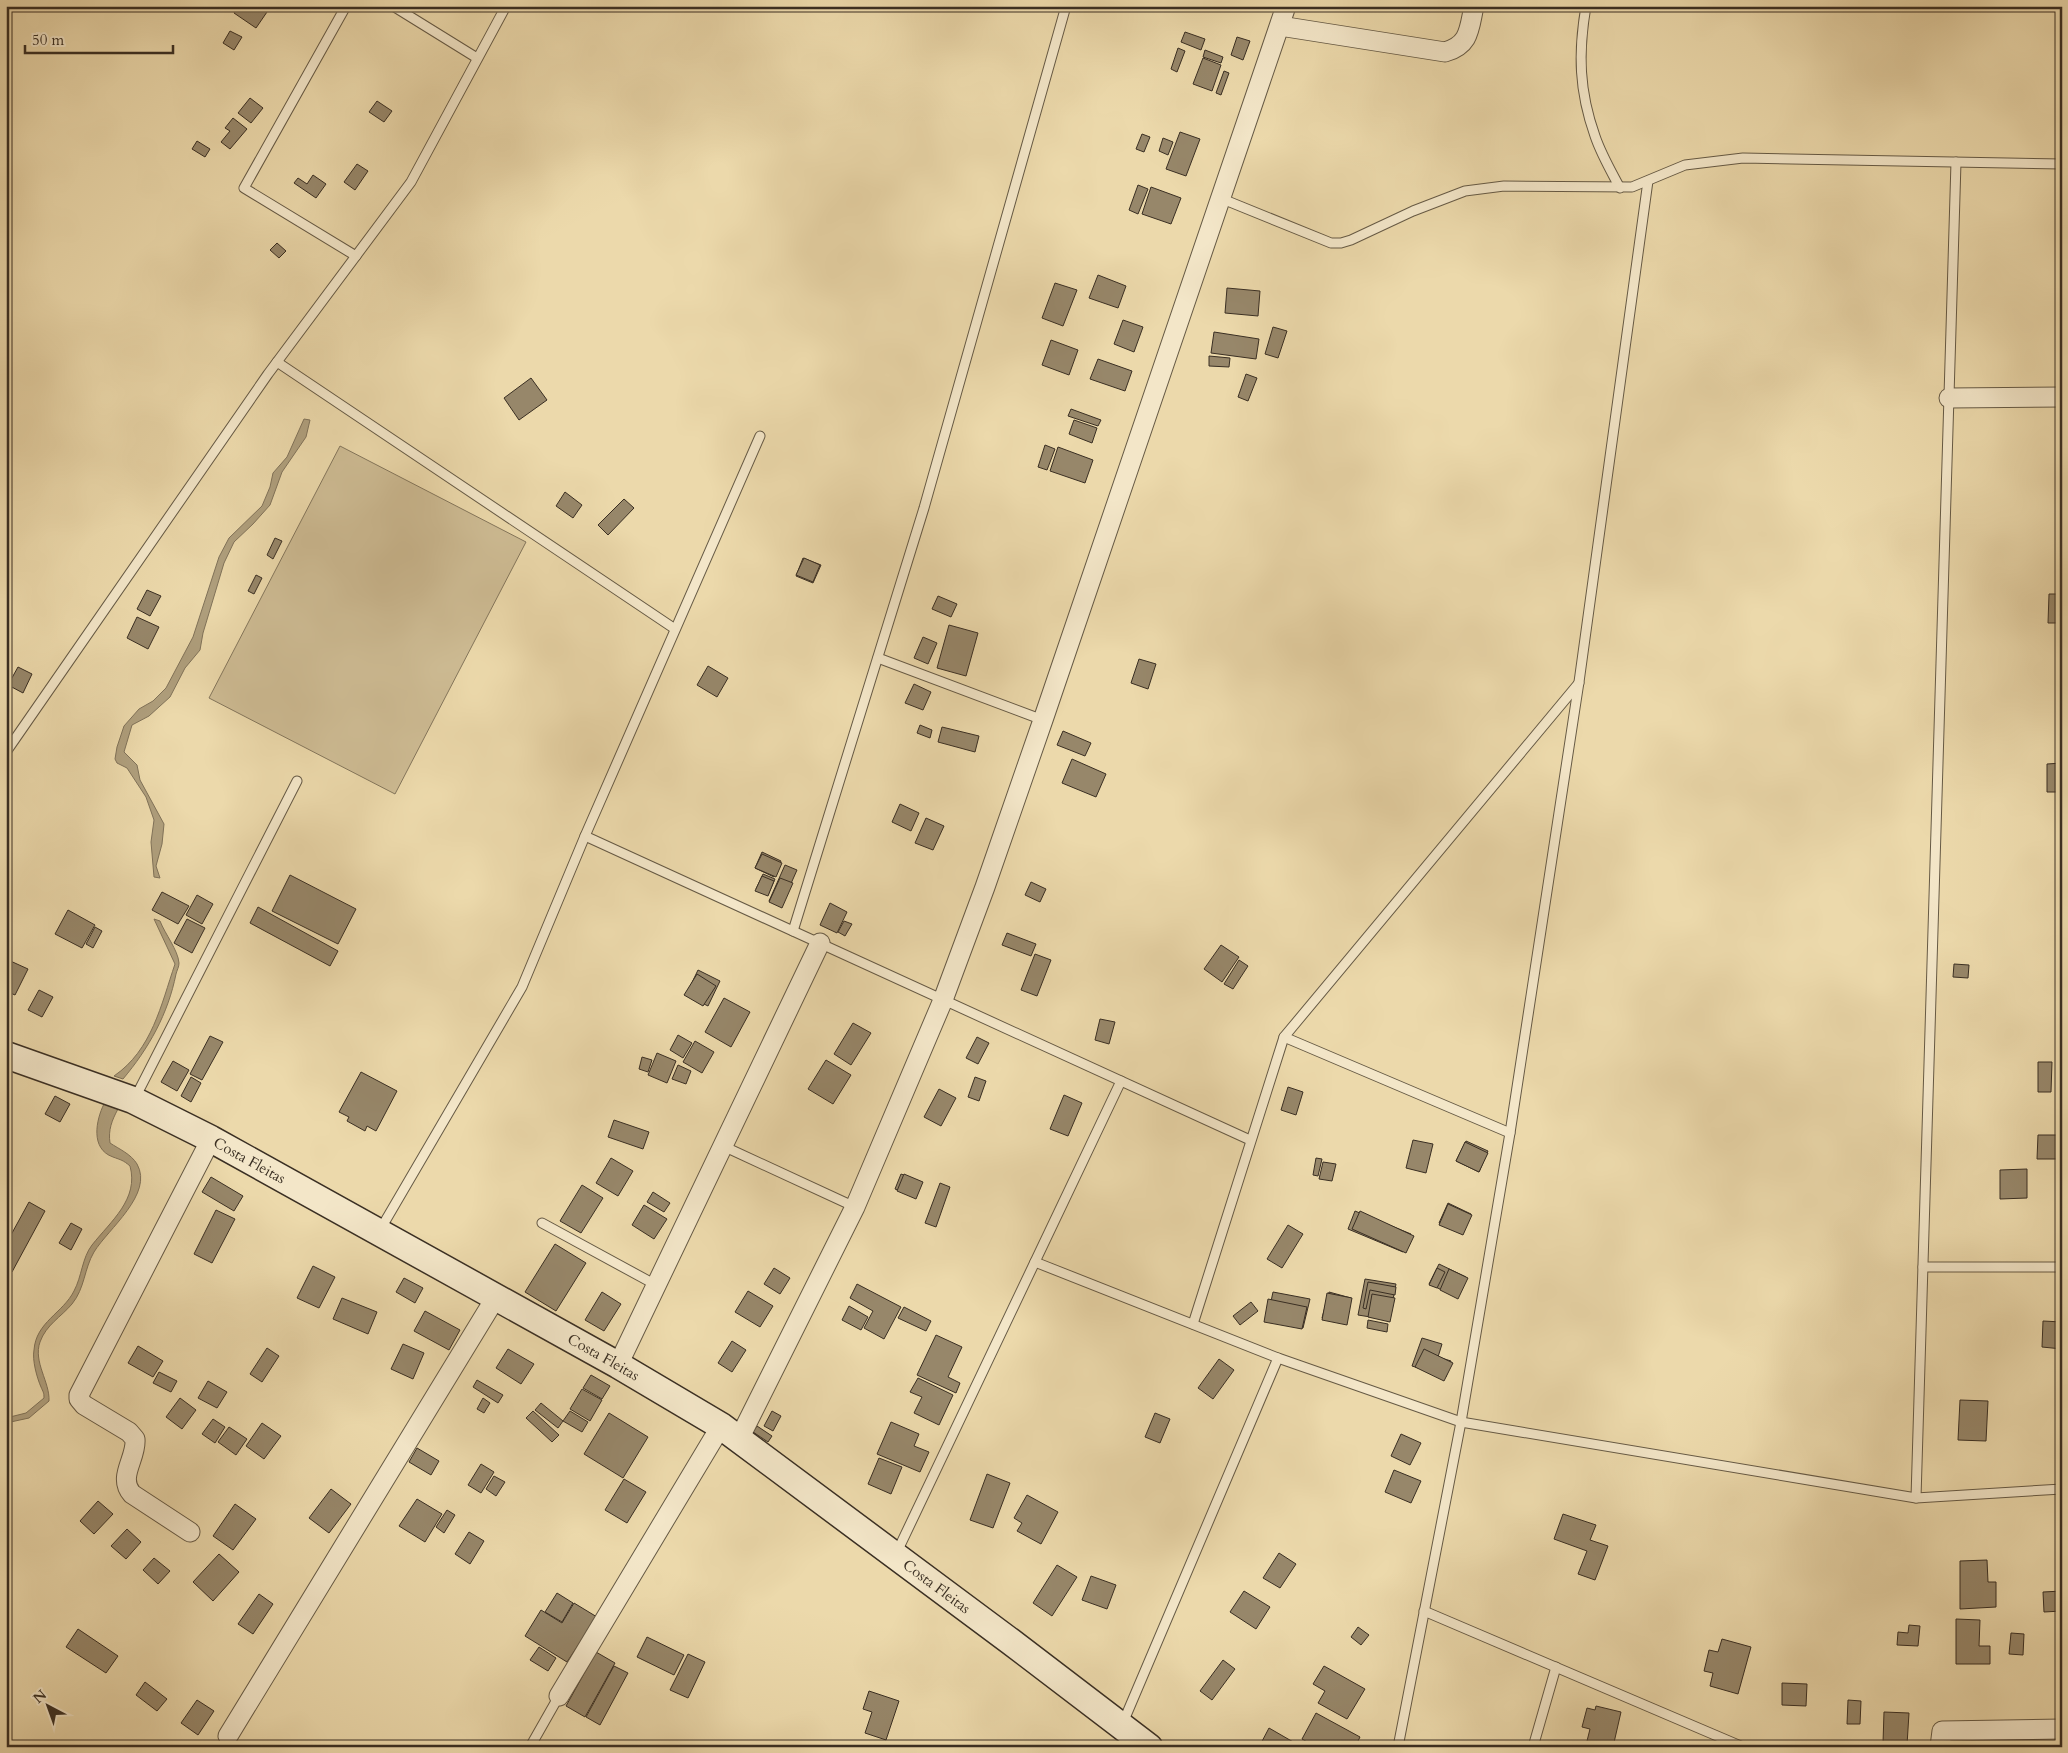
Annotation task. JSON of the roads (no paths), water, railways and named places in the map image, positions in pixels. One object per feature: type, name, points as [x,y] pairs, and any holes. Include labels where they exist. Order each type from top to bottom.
[{"type":"main road","name":"Costa Fleitas","points":[[6,1056],[133,1100],[211,1140],[618,1365],[730,1433],[1149,1747]]},
{"type":"street","points":[[559,1696],[730,1433],[855,1208],[943,1000],[985,887],[1286,6]]},
{"type":"street","points":[[1280,26],[1445,52],[1456,49],[1466,41],[1474,6]]},
{"type":"street","points":[[1949,398],[2062,397]]},
{"type":"street","points":[[618,1365],[820,943]]},
{"type":"street","points":[[190,1532],[132,1494],[126,1488],[126,1479],[135,1451],[135,1439],[129,1432],[84,1405],[79,1399],[79,1394],[211,1140]]},
{"type":"street","points":[[228,1736],[496,1297]]},
{"type":"street","points":[[1940,1747],[1942,1731],[2062,1729]]},
{"type":"lane","points":[[346,6],[244,188],[356,256]]},
{"type":"lane","points":[[393,6],[477,58]]},
{"type":"lane","points":[[6,752],[277,362],[411,182],[506,6]]},
{"type":"lane","points":[[793,931],[924,508],[1066,6]]},
{"type":"lane","points":[[1586,6],[1580,61],[1583,96],[1595,137],[1620,188]]},
{"type":"lane","points":[[1219,198],[1331,243],[1341,243],[1372,231],[1413,211],[1465,191],[1504,186],[1632,187],[1685,164],[1743,158],[2062,164]]},
{"type":"lane","points":[[1916,1498],[1956,162]]},
{"type":"lane","points":[[1398,1747],[1461,1422],[1510,1132],[1579,682],[1648,180]]},
{"type":"lane","points":[[277,362],[675,629]]},
{"type":"lane","points":[[378,1232],[522,987],[585,836],[760,436]]},
{"type":"lane","points":[[878,658],[1043,720]]},
{"type":"lane","points":[[1192,1324],[1284,1038],[1579,682]]},
{"type":"lane","points":[[133,1100],[297,781]]},
{"type":"lane","points":[[585,836],[1250,1140]]},
{"type":"lane","points":[[1284,1038],[1510,1132]]},
{"type":"lane","points":[[895,1556],[1120,1081]]},
{"type":"lane","points":[[723,1146],[855,1208]]},
{"type":"lane","points":[[542,1223],[656,1285]]},
{"type":"lane","points":[[1035,1262],[1278,1358],[1461,1422],[1916,1498],[2062,1489]]},
{"type":"lane","points":[[1923,1267],[2062,1267]]},
{"type":"lane","points":[[1122,1725],[1278,1358]]},
{"type":"lane","points":[[1424,1611],[1743,1747]]},
{"type":"lane","points":[[1533,1747],[1556,1667]]},
{"type":"lane","points":[[530,1747],[559,1696]]}]
